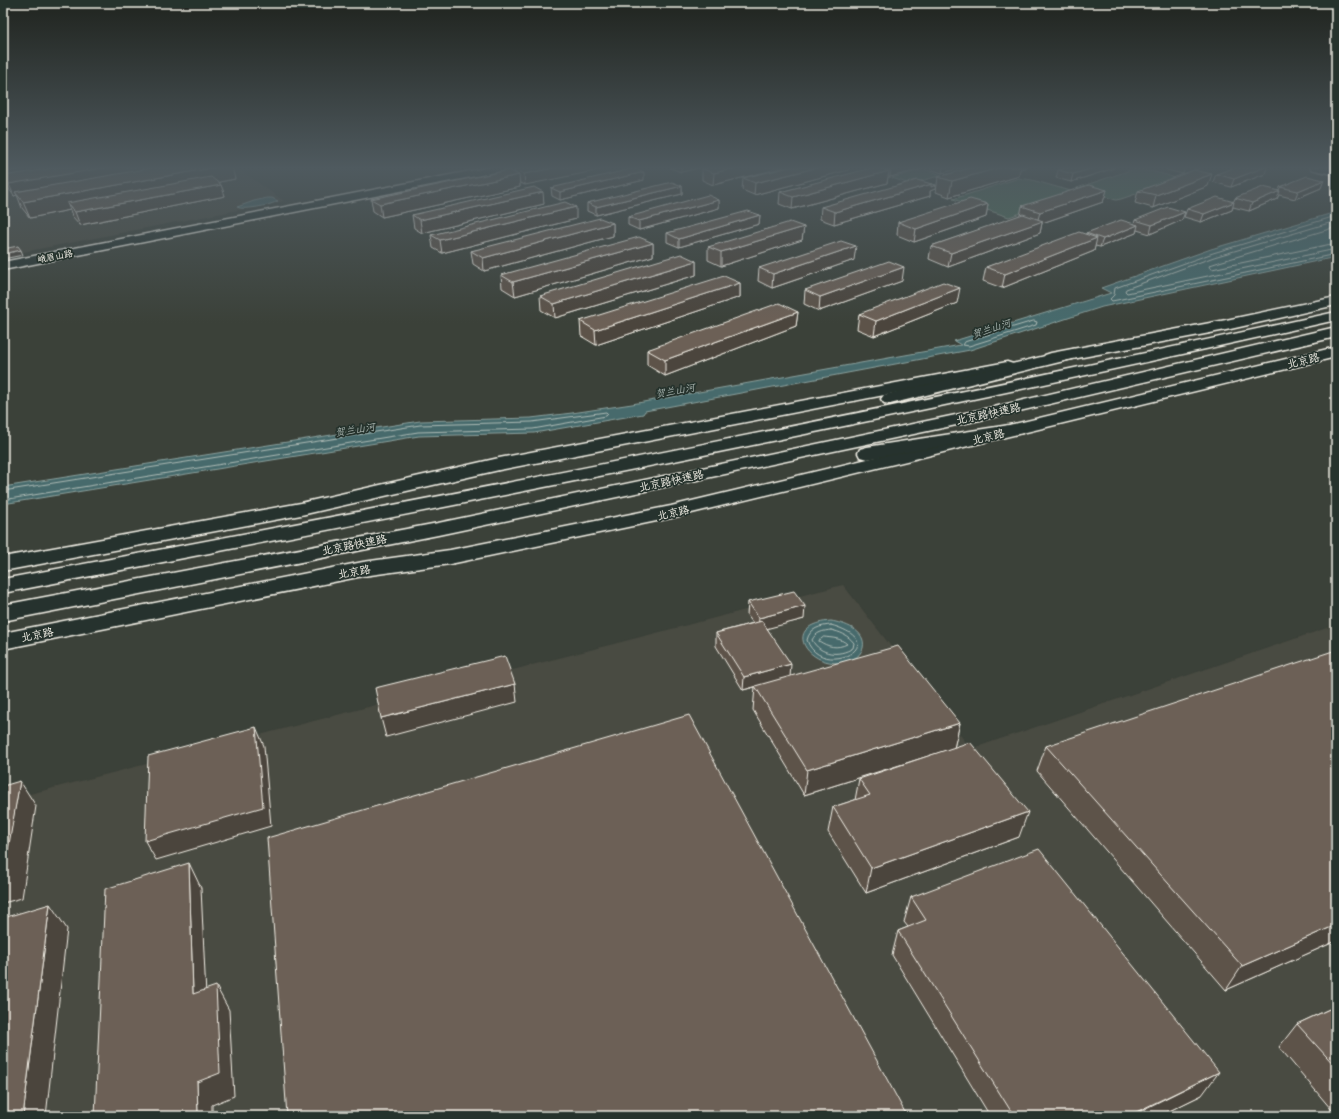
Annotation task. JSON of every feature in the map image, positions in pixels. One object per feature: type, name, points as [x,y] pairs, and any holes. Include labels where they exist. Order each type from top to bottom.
[{"type":"main road","name":"峨眉山路","points":[[3,266],[241,219]]},
{"type":"main road","points":[[3,564],[301,509],[499,464],[1226,325],[1336,301]]},
{"type":"main road","name":"北京路快速路","points":[[3,586],[369,517],[972,397],[1336,316]]},
{"type":"main road","name":"北京路快速路","points":[[3,612],[438,528],[986,413],[1336,332]]},
{"type":"main road","name":"北京路","points":[[3,641],[363,569],[450,557],[664,514],[1336,352]]},
{"type":"main road","points":[[369,517],[528,476],[849,410],[1074,354]]},
{"type":"main road","points":[[256,563],[437,539],[523,525],[813,463],[1016,429]]},
{"type":"shaded area","points":[[3,219],[191,219],[3,256]]},
{"type":"shaded area","points":[[843,585],[971,749],[1336,625],[1336,1116],[3,1116],[3,801]]},
{"type":"water","points":[[1312,219],[1336,219],[1336,257],[1102,307],[970,350],[645,411],[643,414],[534,433],[419,436],[3,504],[3,487],[420,421],[531,418],[572,413],[632,404],[961,345],[954,341],[1111,293],[1101,288],[1211,249]]},
{"type":"water","points":[[831,621],[853,628],[861,636],[863,648],[853,659],[839,663],[826,661],[814,656],[806,648],[803,640],[805,631],[814,625]]},
{"type":"building","points":[[495,219],[526,219],[440,240],[431,235]]},
{"type":"building","points":[[595,219],[603,219],[613,223],[483,258],[471,251]]},
{"type":"building","points":[[634,219],[646,219],[639,221]]},
{"type":"building","points":[[718,219],[746,219],[679,239],[667,233]]},
{"type":"building","points":[[907,219],[944,219],[916,229],[898,222]]},
{"type":"building","points":[[1008,219],[1038,219],[1043,221],[951,253],[931,246]]},
{"type":"building","points":[[1137,219],[1167,219],[1152,225],[1135,220]]},
{"type":"building","points":[[1121,220],[1138,225],[1103,239],[1086,233]]},
{"type":"building","points":[[790,222],[804,227],[721,252],[708,247]]},
{"type":"building","points":[[1079,232],[1097,238],[1005,274],[986,267]]},
{"type":"building","points":[[639,237],[653,243],[513,282],[501,275]]},
{"type":"building","points":[[841,241],[856,246],[773,274],[759,268]]},
{"type":"building","points":[[18,246],[21,250],[3,254],[3,249]]},
{"type":"building","points":[[681,254],[696,261],[554,304],[540,296]]},
{"type":"building","points":[[889,261],[904,267],[820,297],[805,290]]},
{"type":"building","points":[[724,276],[740,283],[595,330],[580,321]]},
{"type":"building","points":[[943,282],[960,288],[876,321],[859,314]]},
{"type":"building","points":[[779,303],[798,312],[665,360],[647,350]]},
{"type":"building","points":[[794,591],[805,606],[759,618],[748,602]]},
{"type":"building","points":[[762,621],[791,664],[744,677],[716,633]]},
{"type":"building","points":[[898,646],[960,723],[807,770],[755,686]]},
{"type":"building","points":[[1336,650],[1336,925],[1242,966],[1046,746]]},
{"type":"building","points":[[505,656],[515,684],[381,718],[375,688]]},
{"type":"building","points":[[689,715],[907,1116],[287,1116],[267,838]]},
{"type":"building","points":[[256,727],[263,807],[145,841],[148,756]]},
{"type":"building","points":[[970,742],[1028,812],[871,868],[833,807],[870,795],[859,779]]},
{"type":"building","points":[[20,781],[4,873],[3,873],[3,786]]},
{"type":"building","points":[[1039,849],[1219,1072],[1130,1115],[1131,1116],[1014,1116],[898,931],[926,920],[911,897]]},
{"type":"building","points":[[189,863],[193,994],[216,986],[220,1073],[197,1082],[198,1116],[95,1116],[105,889]]},
{"type":"building","points":[[50,904],[23,1116],[3,1116],[3,918]]},
{"type":"building","points":[[1336,1006],[1336,1067],[1297,1024]]},
{"type":"water label","name":"贺兰山河","points":[[991,328]]},
{"type":"water label","name":"贺兰山河","points":[[675,390]]},
{"type":"water label","name":"贺兰山河","points":[[355,429]]}]
